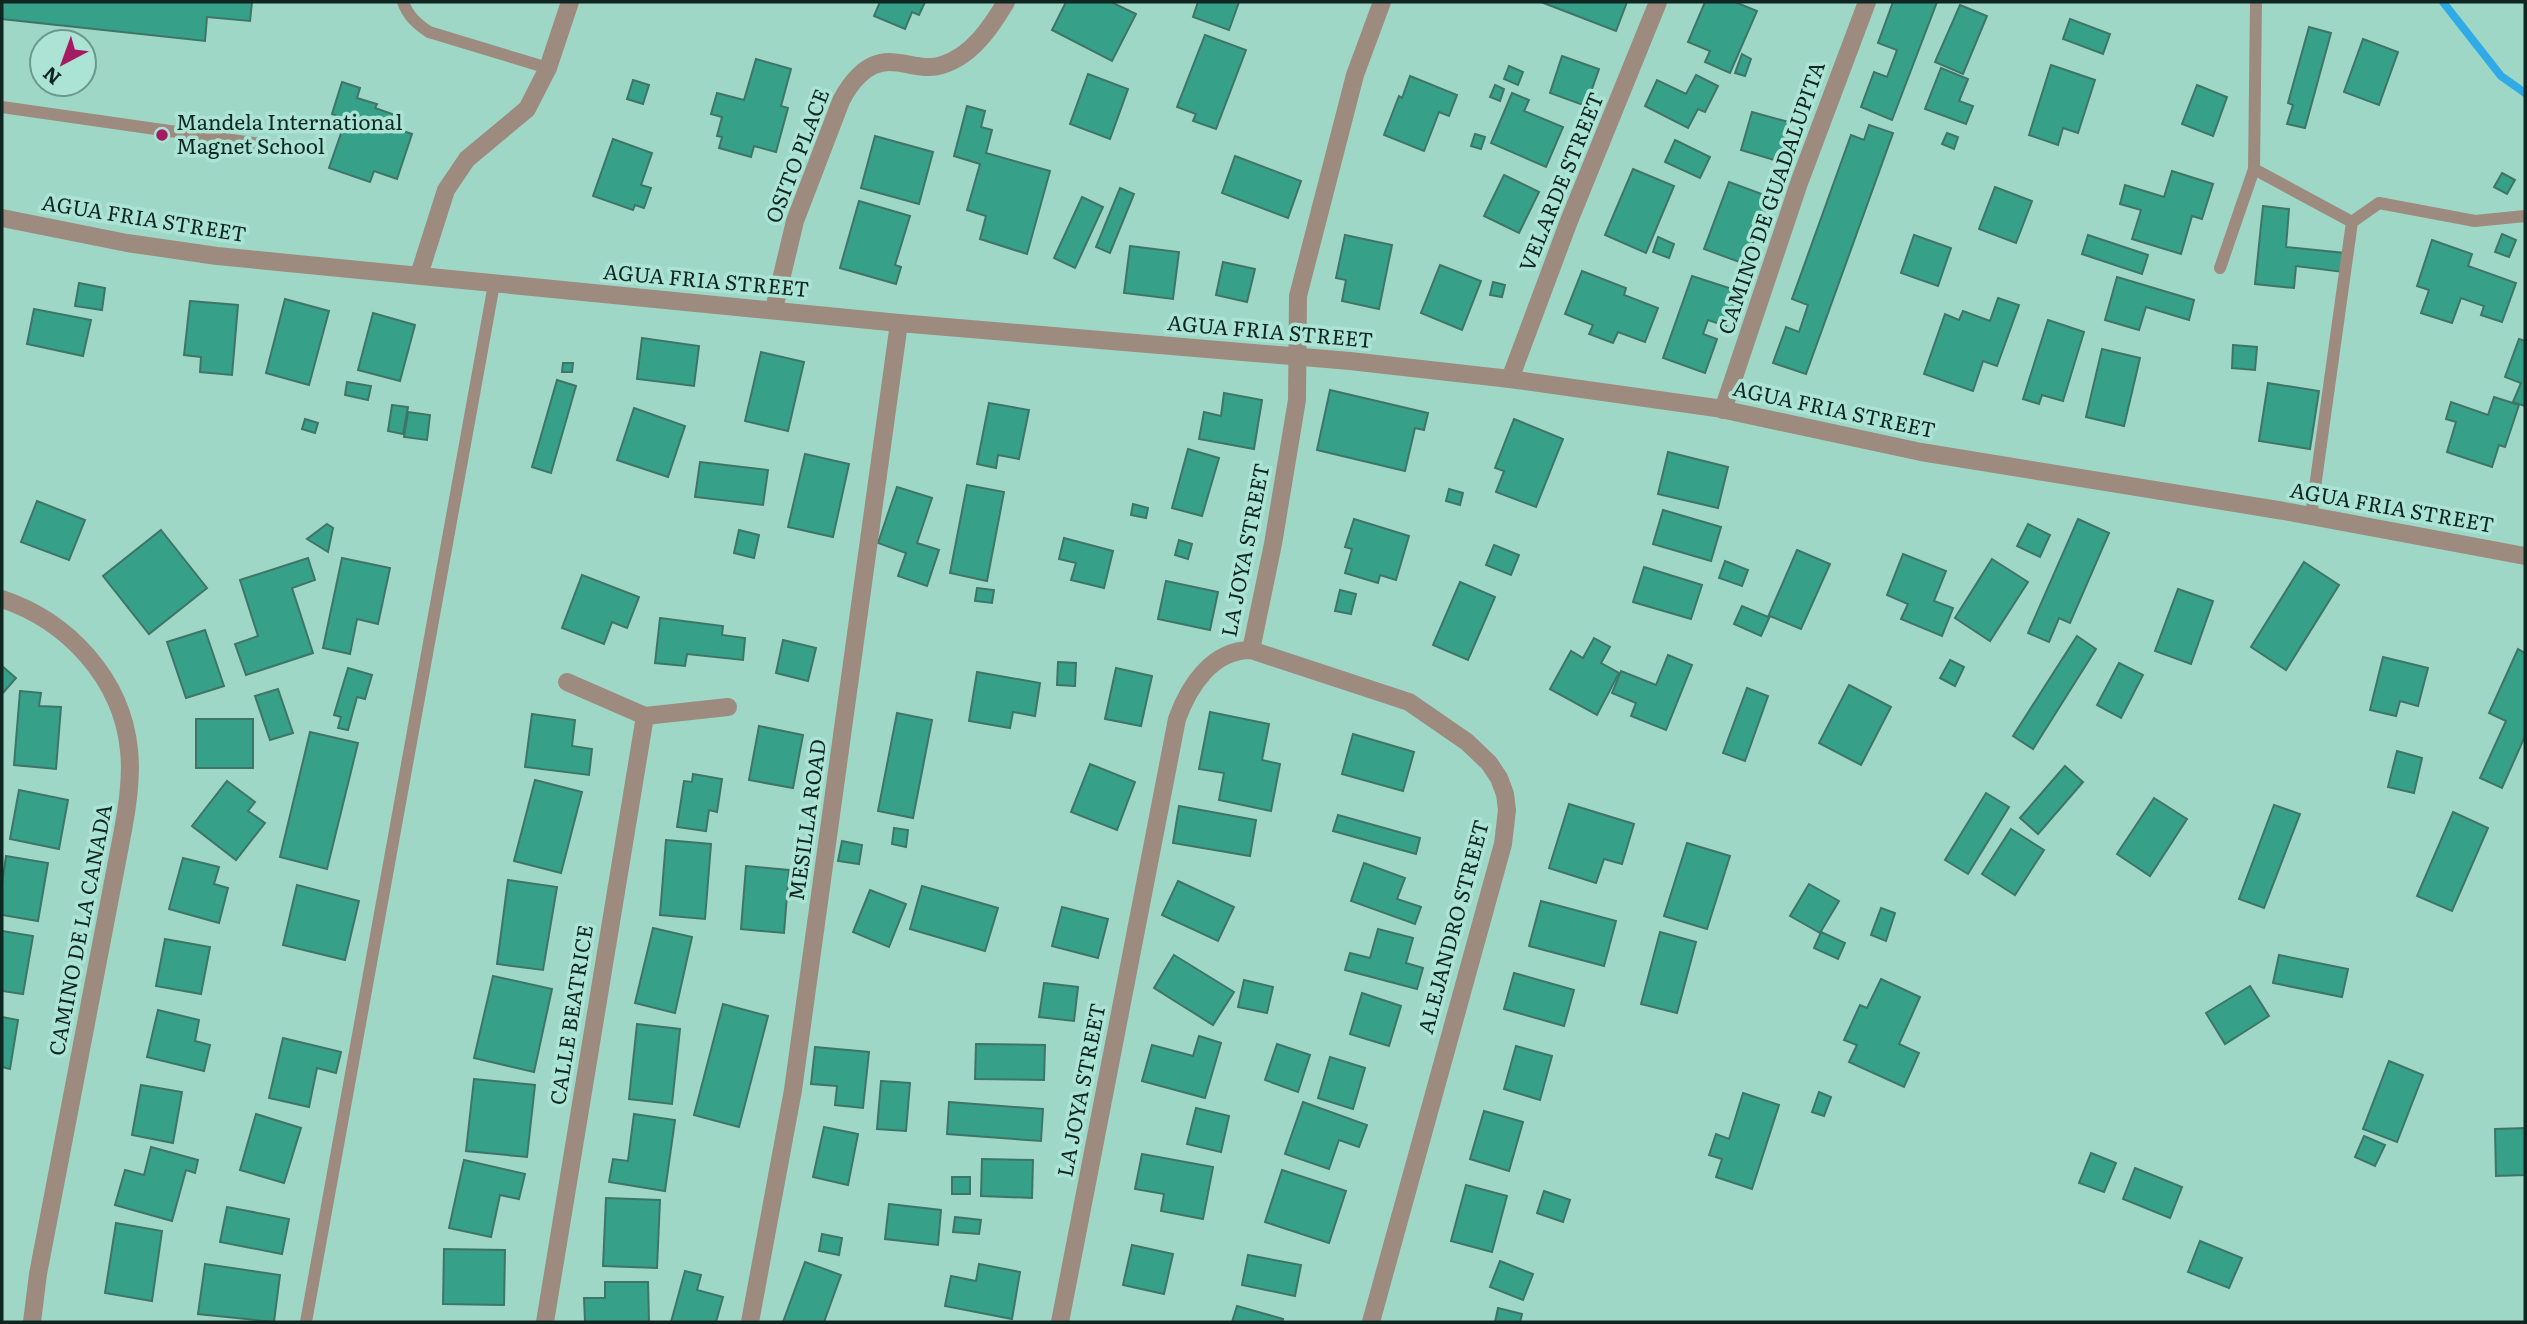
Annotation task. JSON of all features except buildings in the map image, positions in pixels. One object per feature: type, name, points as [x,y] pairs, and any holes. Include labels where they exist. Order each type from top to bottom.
[{"type":"street","points":[[419,275],[446,190],[457,172],[482,144],[527,109],[548,68],[570,2]]},
{"type":"street","name":"OSITO PLACE","points":[[774,309],[795,221],[850,84],[877,64],[889,62],[924,68],[941,66],[958,58],[972,48],[1006,2]]},
{"type":"street","name":"LA JOYA STREET","points":[[1060,1322],[1177,719],[1188,694],[1207,669],[1230,653],[1251,650],[1273,544],[1297,400],[1298,296],[1355,75],[1382,2]]},
{"type":"street","name":"VELARDE STREET","points":[[1510,379],[1569,221],[1658,2]]},
{"type":"street","name":"CAMINO DE GUADALUPITA","points":[[1723,410],[1799,183],[1867,2]]},
{"type":"street","name":"AGUA FRIA STREET","points":[[2,219],[186,252],[900,323],[1299,357],[1510,379],[1723,410],[1921,452],[2311,516],[2525,556]]},
{"type":"street","name":"MESILLA ROAD","points":[[750,1322],[793,1090],[900,323]]},
{"type":"street","name":"CAMINO DE LA CANADA","points":[[2,599],[21,605],[65,632],[100,672],[123,723],[130,762],[127,812],[38,1274],[32,1322]]},
{"type":"street","name":"ALEJANDRO STREET","points":[[1251,650],[1409,702],[1467,742],[1489,762],[1506,794],[1503,844],[1371,1322]]},
{"type":"street","points":[[567,682],[645,716],[729,707]]},
{"type":"street","name":"CALLE BEATRICE","points":[[545,1322],[645,716]]},
{"type":"lane","points":[[403,2],[411,18],[429,32],[548,68]]},
{"type":"lane","points":[[2220,268],[2254,169],[2256,2]]},
{"type":"lane","points":[[2,107],[267,145]]},
{"type":"lane","points":[[2254,169],[2352,222]]},
{"type":"lane","points":[[2311,516],[2352,222],[2379,203],[2475,221],[2525,216]]},
{"type":"lane","points":[[306,1322],[494,284]]},
{"type":"waterway","points":[[2443,2],[2501,76],[2525,93]]},
{"type":"place","name":"Mandela International Magnet School","points":[[162,135]]}]
